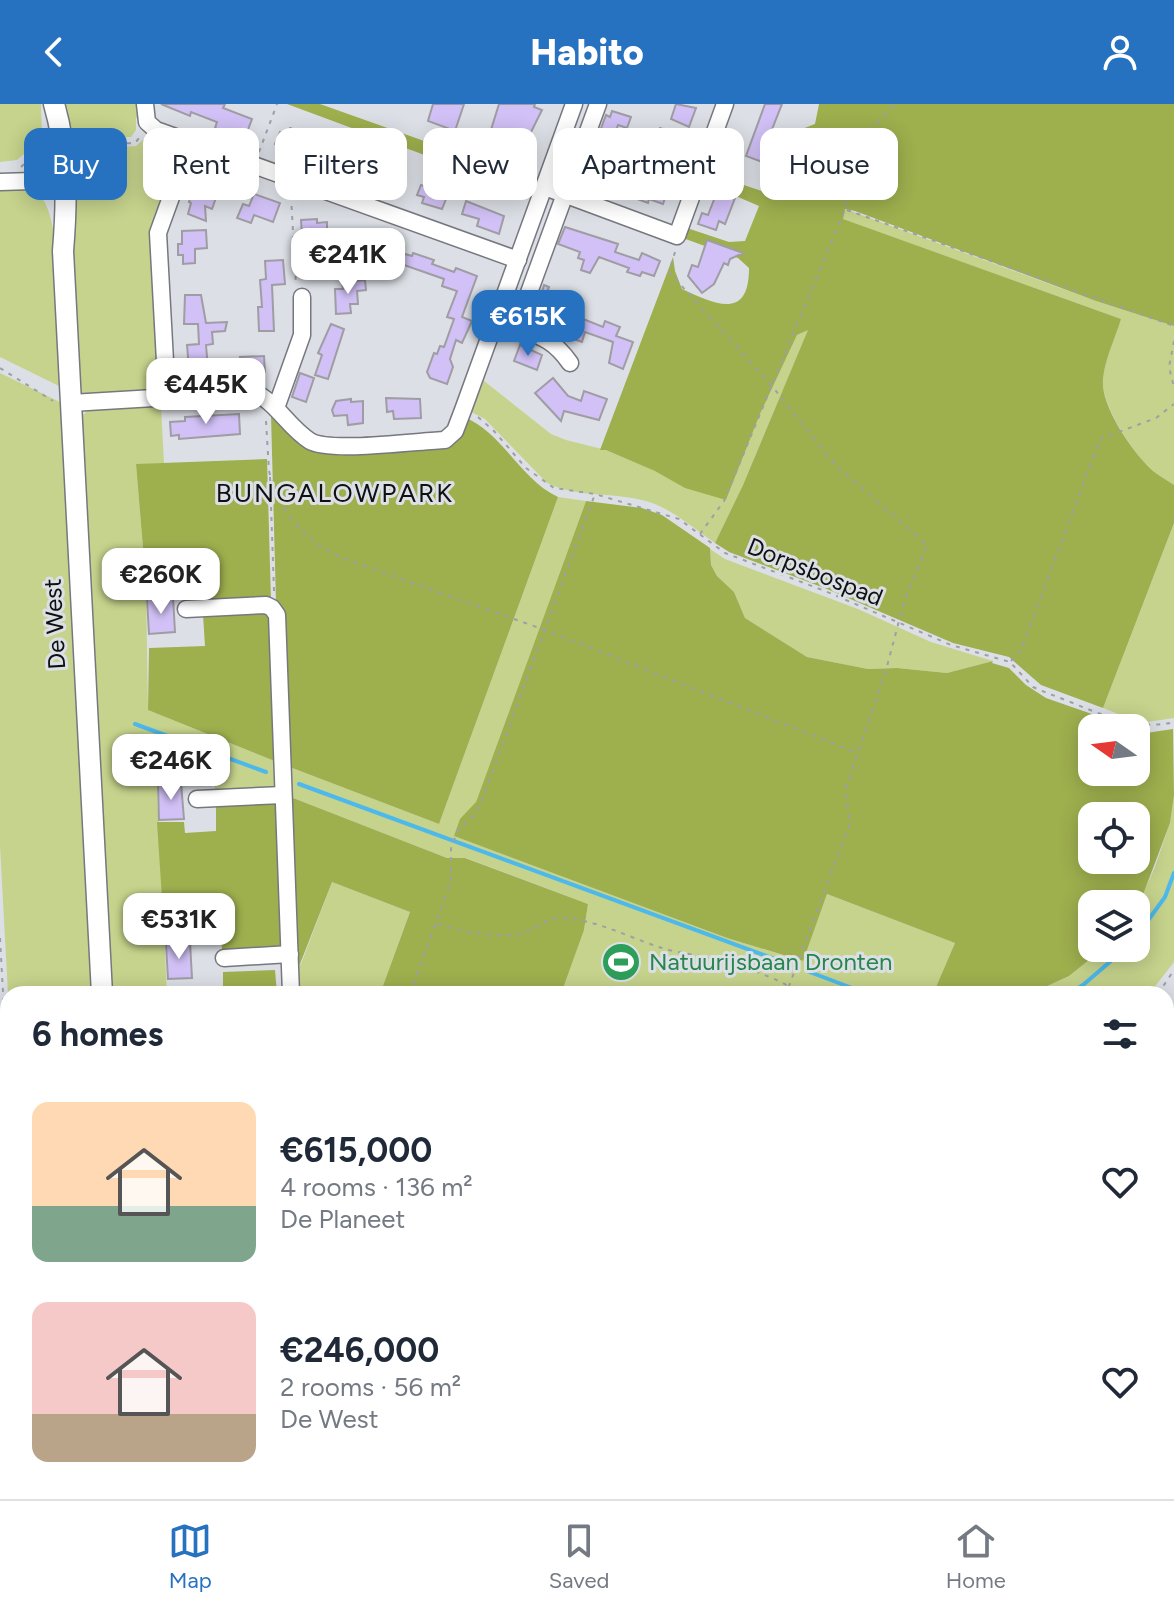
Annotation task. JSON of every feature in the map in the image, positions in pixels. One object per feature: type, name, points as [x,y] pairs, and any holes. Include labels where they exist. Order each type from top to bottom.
[{"type":"main road","name":"De West","points":[[54,104],[62,128]]},
{"type":"main road","name":"De West","points":[[63,200],[66,212],[63,251],[102,986]]},
{"type":"street","points":[[145,104],[149,125],[156,128]]},
{"type":"street","points":[[71,403],[254,392],[310,441],[329,446],[445,440],[455,431],[574,104]]},
{"type":"street","points":[[589,128],[598,104]]},
{"type":"street","points":[[582,200],[677,236],[725,104]]},
{"type":"street","points":[[0,182],[24,181]]},
{"type":"street","points":[[545,187],[553,190]]},
{"type":"street","points":[[167,398],[158,233],[170,200]]},
{"type":"street","points":[[352,200],[518,260]]},
{"type":"street","points":[[516,328],[564,200]]},
{"type":"street","points":[[270,403],[302,335],[302,297]]},
{"type":"street","points":[[496,321],[544,338],[558,347],[570,363]]},
{"type":"street","points":[[186,609],[266,605],[277,615],[291,986]]},
{"type":"street","points":[[197,799],[283,795]]},
{"type":"street","points":[[224,958],[290,954]]},
{"type":"path","points":[[259,154],[277,104]]},
{"type":"path","points":[[699,534],[724,501],[772,386],[845,209],[859,150],[871,130],[895,104]]},
{"type":"path","points":[[127,143],[135,143],[149,125]]},
{"type":"path","points":[[16,168],[24,164]]},
{"type":"path","points":[[291,200],[296,284],[302,297]]},
{"type":"path","points":[[845,209],[1174,326]]},
{"type":"path","points":[[436,924],[505,935],[524,933],[553,918],[583,921],[666,949],[728,964],[789,986],[850,823],[846,795],[856,753],[927,545],[835,465],[772,386],[669,272],[678,244],[677,236]]},
{"type":"path","points":[[1174,341],[1169,367],[1174,387]]},
{"type":"path","points":[[0,368],[52,401],[71,403]]},
{"type":"path","points":[[270,403],[272,608]]},
{"type":"path","points":[[1010,662],[1021,650],[1100,439],[1156,418],[1174,404]]},
{"type":"path","name":"Dorpsbospad","points":[[463,410],[482,419],[526,468],[554,488],[595,494],[679,519],[725,553],[825,591],[951,645],[1010,662],[1033,687],[1047,693],[1136,725],[1157,726],[1174,722]]},
{"type":"path","points":[[269,471],[286,513],[303,533],[327,550],[384,574],[545,630],[856,753]]},
{"type":"path","points":[[413,986],[451,881],[450,854],[453,844],[481,803],[595,494]]},
{"type":"path","points":[[0,938],[3,986]]},
{"type":"green space","points":[[0,104],[41,104],[42,128],[24,128],[24,154],[17,160],[0,162]]},
{"type":"green space","points":[[64,104],[139,104],[140,117],[136,118],[136,130],[131,137],[127,137],[127,128],[68,128]]},
{"type":"green space","points":[[287,104],[320,104],[388,128],[352,128]]},
{"type":"green space","points":[[819,104],[1174,104],[1174,326],[1096,301],[855,211],[845,209],[843,219],[1121,319],[1105,369],[1105,396],[1115,420],[1137,454],[1153,471],[1174,485],[1174,523],[1103,708],[1041,685],[1009,657],[953,643],[827,589],[729,552],[715,543],[743,485],[808,330],[797,335],[760,414],[726,500],[685,488],[655,471],[600,450],[673,257],[682,289],[718,303],[737,302],[743,296],[749,268],[738,258],[680,237],[684,227],[729,242],[745,241],[759,206],[744,200],[744,185],[760,190],[760,200],[898,200],[898,128],[805,128],[815,124]]},
{"type":"green space","points":[[407,135],[423,141],[423,155],[407,149]]},
{"type":"green space","points":[[143,140],[143,200],[164,200],[152,234],[160,393],[86,396],[80,391],[74,325],[70,200],[127,200],[127,146],[136,146]]},
{"type":"green space","points":[[24,189],[24,200],[43,200],[50,216],[58,263],[65,389],[0,357],[0,191]]},
{"type":"green space","points":[[845,209],[1096,301],[1174,326],[1174,485],[1153,471],[1138,454],[1115,420],[1105,396],[1104,369],[1121,319],[842,219]]},
{"type":"green space","points":[[809,329],[715,543],[655,504],[634,498],[571,491],[547,483],[485,419],[467,410],[479,377],[551,434],[606,450],[726,500],[760,414],[797,335]]},
{"type":"green space","points":[[0,373],[66,405],[96,986],[8,986],[0,846]]},
{"type":"green space","points":[[161,407],[164,463],[136,465],[146,585],[148,710],[277,762],[277,782],[270,790],[215,793],[214,767],[156,770],[167,986],[108,986],[79,418],[90,409]]},
{"type":"green space","points":[[271,415],[345,451],[453,445],[464,417],[490,434],[533,479],[558,497],[439,824],[287,766],[276,603]]},
{"type":"green space","points":[[267,459],[271,601],[204,604],[203,585],[169,587],[169,584],[146,584],[136,464]]},
{"type":"green space","points":[[558,497],[586,501],[476,802],[454,836],[727,938],[802,961],[827,894],[955,943],[936,986],[564,986],[584,930],[588,904],[466,858],[447,858],[288,796],[287,766],[439,824]]},
{"type":"green space","points":[[586,501],[642,508],[662,515],[710,548],[711,565],[717,576],[734,592],[745,618],[807,657],[868,669],[897,668],[947,673],[993,661],[1009,668],[1026,685],[1046,698],[1092,714],[1078,714],[1078,786],[1150,786],[1150,732],[1173,729],[1174,795],[1170,823],[1145,890],[1078,890],[1078,962],[1086,962],[1069,976],[1047,986],[936,986],[955,943],[827,894],[803,961],[727,938],[454,836],[460,819],[476,802]]},
{"type":"green space","points":[[1174,523],[1174,718],[1150,722],[1150,714],[1118,714],[1103,708]]},
{"type":"green space","points":[[710,549],[725,559],[858,609],[931,642],[993,661],[947,673],[897,668],[868,669],[807,657],[745,618],[734,592],[717,576],[711,565]]},
{"type":"green space","points":[[264,612],[270,615],[277,762],[148,710],[149,648],[205,646],[203,615]]},
{"type":"green space","points":[[1174,795],[1174,962],[1155,986],[1047,986],[1069,976],[1086,962],[1150,962],[1150,890],[1145,890],[1170,823]]},
{"type":"green space","points":[[288,796],[447,858],[465,858],[588,904],[584,930],[564,986],[383,986],[410,912],[332,882],[300,964],[294,967]]},
{"type":"green space","points":[[270,801],[277,806],[281,946],[222,953],[221,927],[164,929],[157,822],[184,822],[185,833],[216,831],[216,804]]},
{"type":"green space","points":[[332,882],[410,912],[383,986],[295,986],[294,967],[301,964]]},
{"type":"green space","points":[[275,970],[276,986],[223,986],[223,972]]},
{"type":"building","points":[[161,104],[225,104],[223,108],[252,119],[249,128],[215,128],[217,122],[191,112],[190,116]]},
{"type":"building","points":[[433,104],[464,104],[456,128],[428,121]]},
{"type":"building","points":[[499,104],[535,104],[534,107],[542,110],[533,128],[492,128]]},
{"type":"building","points":[[676,104],[696,108],[689,127],[671,119]]},
{"type":"building","points":[[765,104],[782,104],[773,128],[760,128],[760,161],[746,156]]},
{"type":"building","points":[[612,111],[631,117],[627,128],[618,125],[617,128],[601,128],[606,115],[610,117]]},
{"type":"building","points":[[421,185],[423,186],[423,197],[417,195]]},
{"type":"building","points":[[259,196],[280,203],[273,222],[254,215],[251,223],[237,218],[243,204],[249,206],[252,200],[259,200]]},
{"type":"building","points":[[215,200],[212,209],[205,206],[206,221],[188,214],[189,202]]},
{"type":"building","points":[[423,200],[446,200],[442,209],[422,203]]},
{"type":"building","points":[[714,200],[734,200],[725,224],[719,221],[716,230],[698,224],[702,213],[708,215]]},
{"type":"building","points":[[466,201],[504,216],[499,234],[477,226],[479,219],[462,214]]},
{"type":"building","points":[[317,219],[317,223],[327,222],[327,233],[318,233],[319,250],[303,251],[301,220]]},
{"type":"building","points":[[565,227],[618,244],[615,252],[639,260],[642,253],[660,261],[654,276],[627,272],[629,268],[599,257],[590,273],[581,270],[584,260],[578,258],[580,252],[558,244]]},
{"type":"building","points":[[206,230],[207,248],[195,249],[195,263],[183,264],[183,255],[178,255],[182,231]]},
{"type":"building","points":[[361,233],[385,242],[378,260],[355,252],[353,258],[343,254],[349,239],[358,242]]},
{"type":"building","points":[[707,240],[743,253],[730,259],[728,265],[724,263],[714,284],[702,293],[688,276],[692,265],[698,267]]},
{"type":"building","points":[[413,253],[434,260],[432,264],[454,272],[456,268],[477,276],[462,317],[472,321],[462,343],[456,340],[450,359],[453,367],[447,384],[430,378],[427,372],[434,353],[437,354],[440,346],[444,347],[454,319],[447,317],[457,291],[442,286],[444,279],[401,264],[405,254],[412,256]]},
{"type":"building","points":[[283,260],[285,284],[272,285],[274,331],[259,331],[258,307],[262,307],[260,280],[266,279],[265,261]]},
{"type":"building","points":[[365,280],[366,290],[357,291],[358,304],[350,304],[351,313],[336,314],[335,289],[343,289],[342,282]]},
{"type":"building","points":[[544,285],[549,287],[546,295],[558,300],[556,305],[603,327],[605,321],[620,327],[616,336],[633,342],[623,369],[609,363],[613,342],[585,332],[582,342],[568,337],[572,324],[535,315]]},
{"type":"building","points":[[185,295],[201,295],[206,323],[227,322],[225,331],[212,332],[213,344],[206,345],[208,368],[189,369],[187,345],[199,344],[198,324],[184,324]]},
{"type":"building","points":[[331,324],[344,329],[328,379],[315,375],[322,355],[318,353]]},
{"type":"building","points":[[520,345],[542,355],[537,370],[514,361]]},
{"type":"building","points":[[264,356],[265,372],[234,376],[233,362],[241,362],[240,357]]},
{"type":"building","points":[[300,373],[314,378],[306,402],[292,397]]},
{"type":"building","points":[[553,378],[568,396],[581,401],[584,391],[607,399],[599,420],[564,411],[561,421],[535,393]]},
{"type":"building","points":[[386,398],[420,399],[421,418],[394,419],[393,411],[387,412]]},
{"type":"building","points":[[351,399],[351,402],[363,401],[363,423],[348,425],[347,415],[334,416],[332,410],[336,401]]},
{"type":"building","points":[[239,414],[240,434],[179,439],[179,435],[171,436],[170,422],[185,421],[185,417]]},
{"type":"building","points":[[173,597],[175,632],[149,634],[147,599]]},
{"type":"building","points":[[181,783],[184,819],[159,820],[158,784]]},
{"type":"building","points":[[190,942],[192,978],[168,979],[166,944]]},
{"type":"waterway","points":[[135,724],[266,772]]},
{"type":"waterway","points":[[299,784],[783,962]]},
{"type":"waterway","points":[[1150,918],[1165,897],[1174,873]]},
{"type":"waterway","points":[[1081,986],[1110,962]]},
{"type":"waterway","points":[[807,971],[847,986]]},
{"type":"place","name":"Natuurijsbaan Dronten","points":[[621,962]]},
{"type":"district","name":"BUNGALOWPARK","points":[[335,493]]}]
